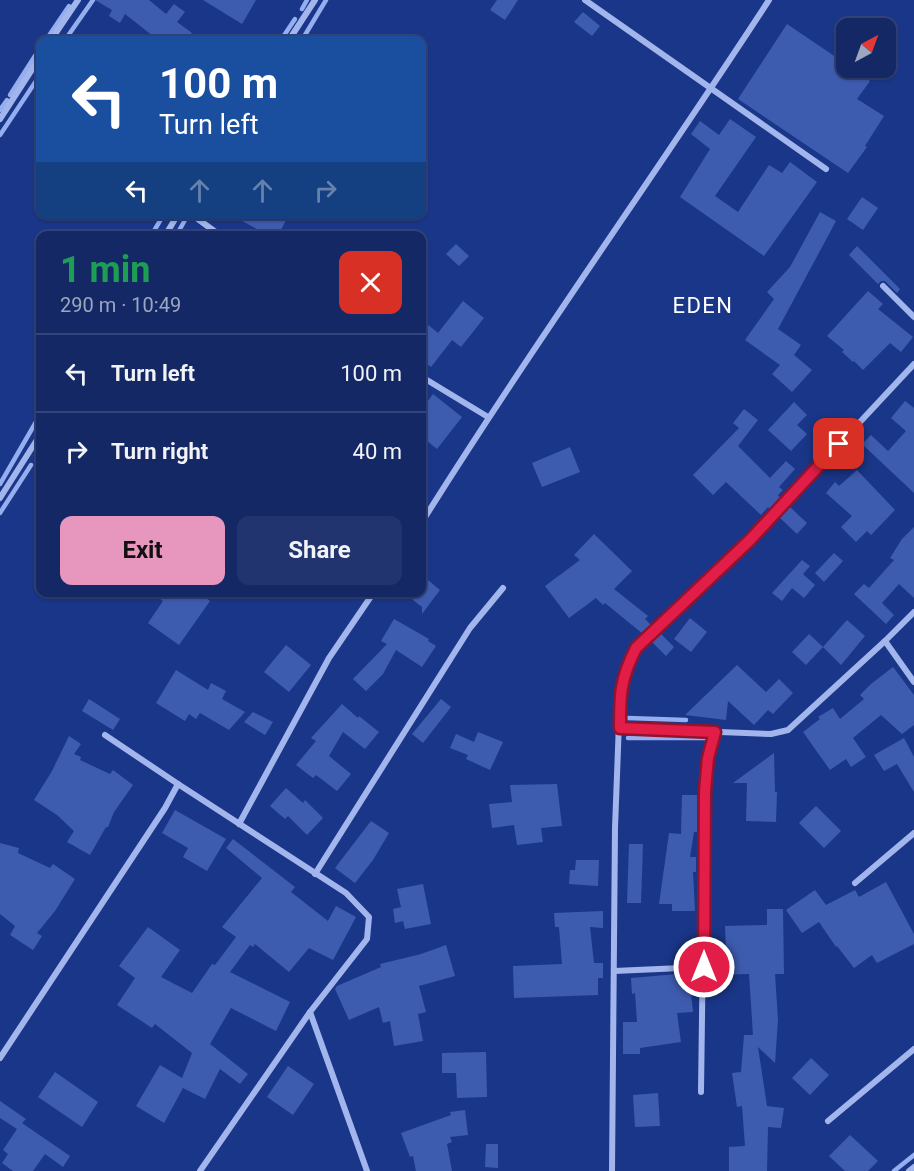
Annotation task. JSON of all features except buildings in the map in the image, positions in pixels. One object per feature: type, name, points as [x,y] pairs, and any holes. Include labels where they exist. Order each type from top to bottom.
[{"type":"street","points":[[54,36],[78,0]]},
{"type":"street","points":[[292,36],[315,0]]},
{"type":"street","points":[[585,0],[826,169]]},
{"type":"street","points":[[426,516],[488,417],[769,0]]},
{"type":"street","points":[[0,119],[36,63]]},
{"type":"street","points":[[197,219],[215,231]]},
{"type":"street","points":[[883,286],[914,317]]},
{"type":"street","points":[[612,1171],[615,828],[620,696],[625,670],[636,648],[750,540],[914,364]]},
{"type":"street","points":[[426,379],[488,417]]},
{"type":"street","points":[[0,498],[36,441]]},
{"type":"street","points":[[315,874],[470,628],[503,588]]},
{"type":"street","points":[[240,824],[329,658],[371,597]]},
{"type":"street","points":[[620,728],[771,734],[788,730],[914,612]]},
{"type":"street","points":[[885,641],[914,682]]},
{"type":"street","points":[[701,1092],[705,791],[708,758],[715,732]]},
{"type":"street","points":[[105,735],[346,893],[369,917],[367,939],[310,1012],[200,1171]]},
{"type":"street","points":[[0,1058],[165,808],[178,784]]},
{"type":"street","points":[[855,883],[914,833]]},
{"type":"street","points":[[614,970],[704,967]]},
{"type":"street","points":[[310,1012],[367,1171]]},
{"type":"street","points":[[828,1121],[914,1049]]},
{"type":"street","points":[[909,1171],[914,1167]]},
{"type":"waterway","points":[[68,36],[93,0]]},
{"type":"waterway","points":[[302,9],[307,0]]},
{"type":"waterway","points":[[304,36],[326,0]]},
{"type":"waterway","points":[[49,36],[69,6]]},
{"type":"waterway","points":[[284,36],[295,19]]},
{"type":"waterway","points":[[10,95],[36,54]]},
{"type":"waterway","points":[[0,135],[36,81]]},
{"type":"waterway","points":[[0,110],[7,100]]},
{"type":"waterway","points":[[154,231],[161,219]]},
{"type":"waterway","points":[[179,231],[185,220]]},
{"type":"waterway","points":[[0,484],[36,422]]},
{"type":"waterway","points":[[0,513],[31,465]]},
{"type":"waterway","points":[[627,718],[686,720]]},
{"type":"waterway","points":[[628,738],[706,738]]},
{"type":"waterway","points":[[894,1171],[914,1155]]},
{"type":"district","name":"EDEN","points":[[703,305]]},
{"type":"route","points":[[704,967],[705,791],[708,758],[715,732],[620,728],[620,696],[625,670],[636,648],[750,540],[839,444]]}]
